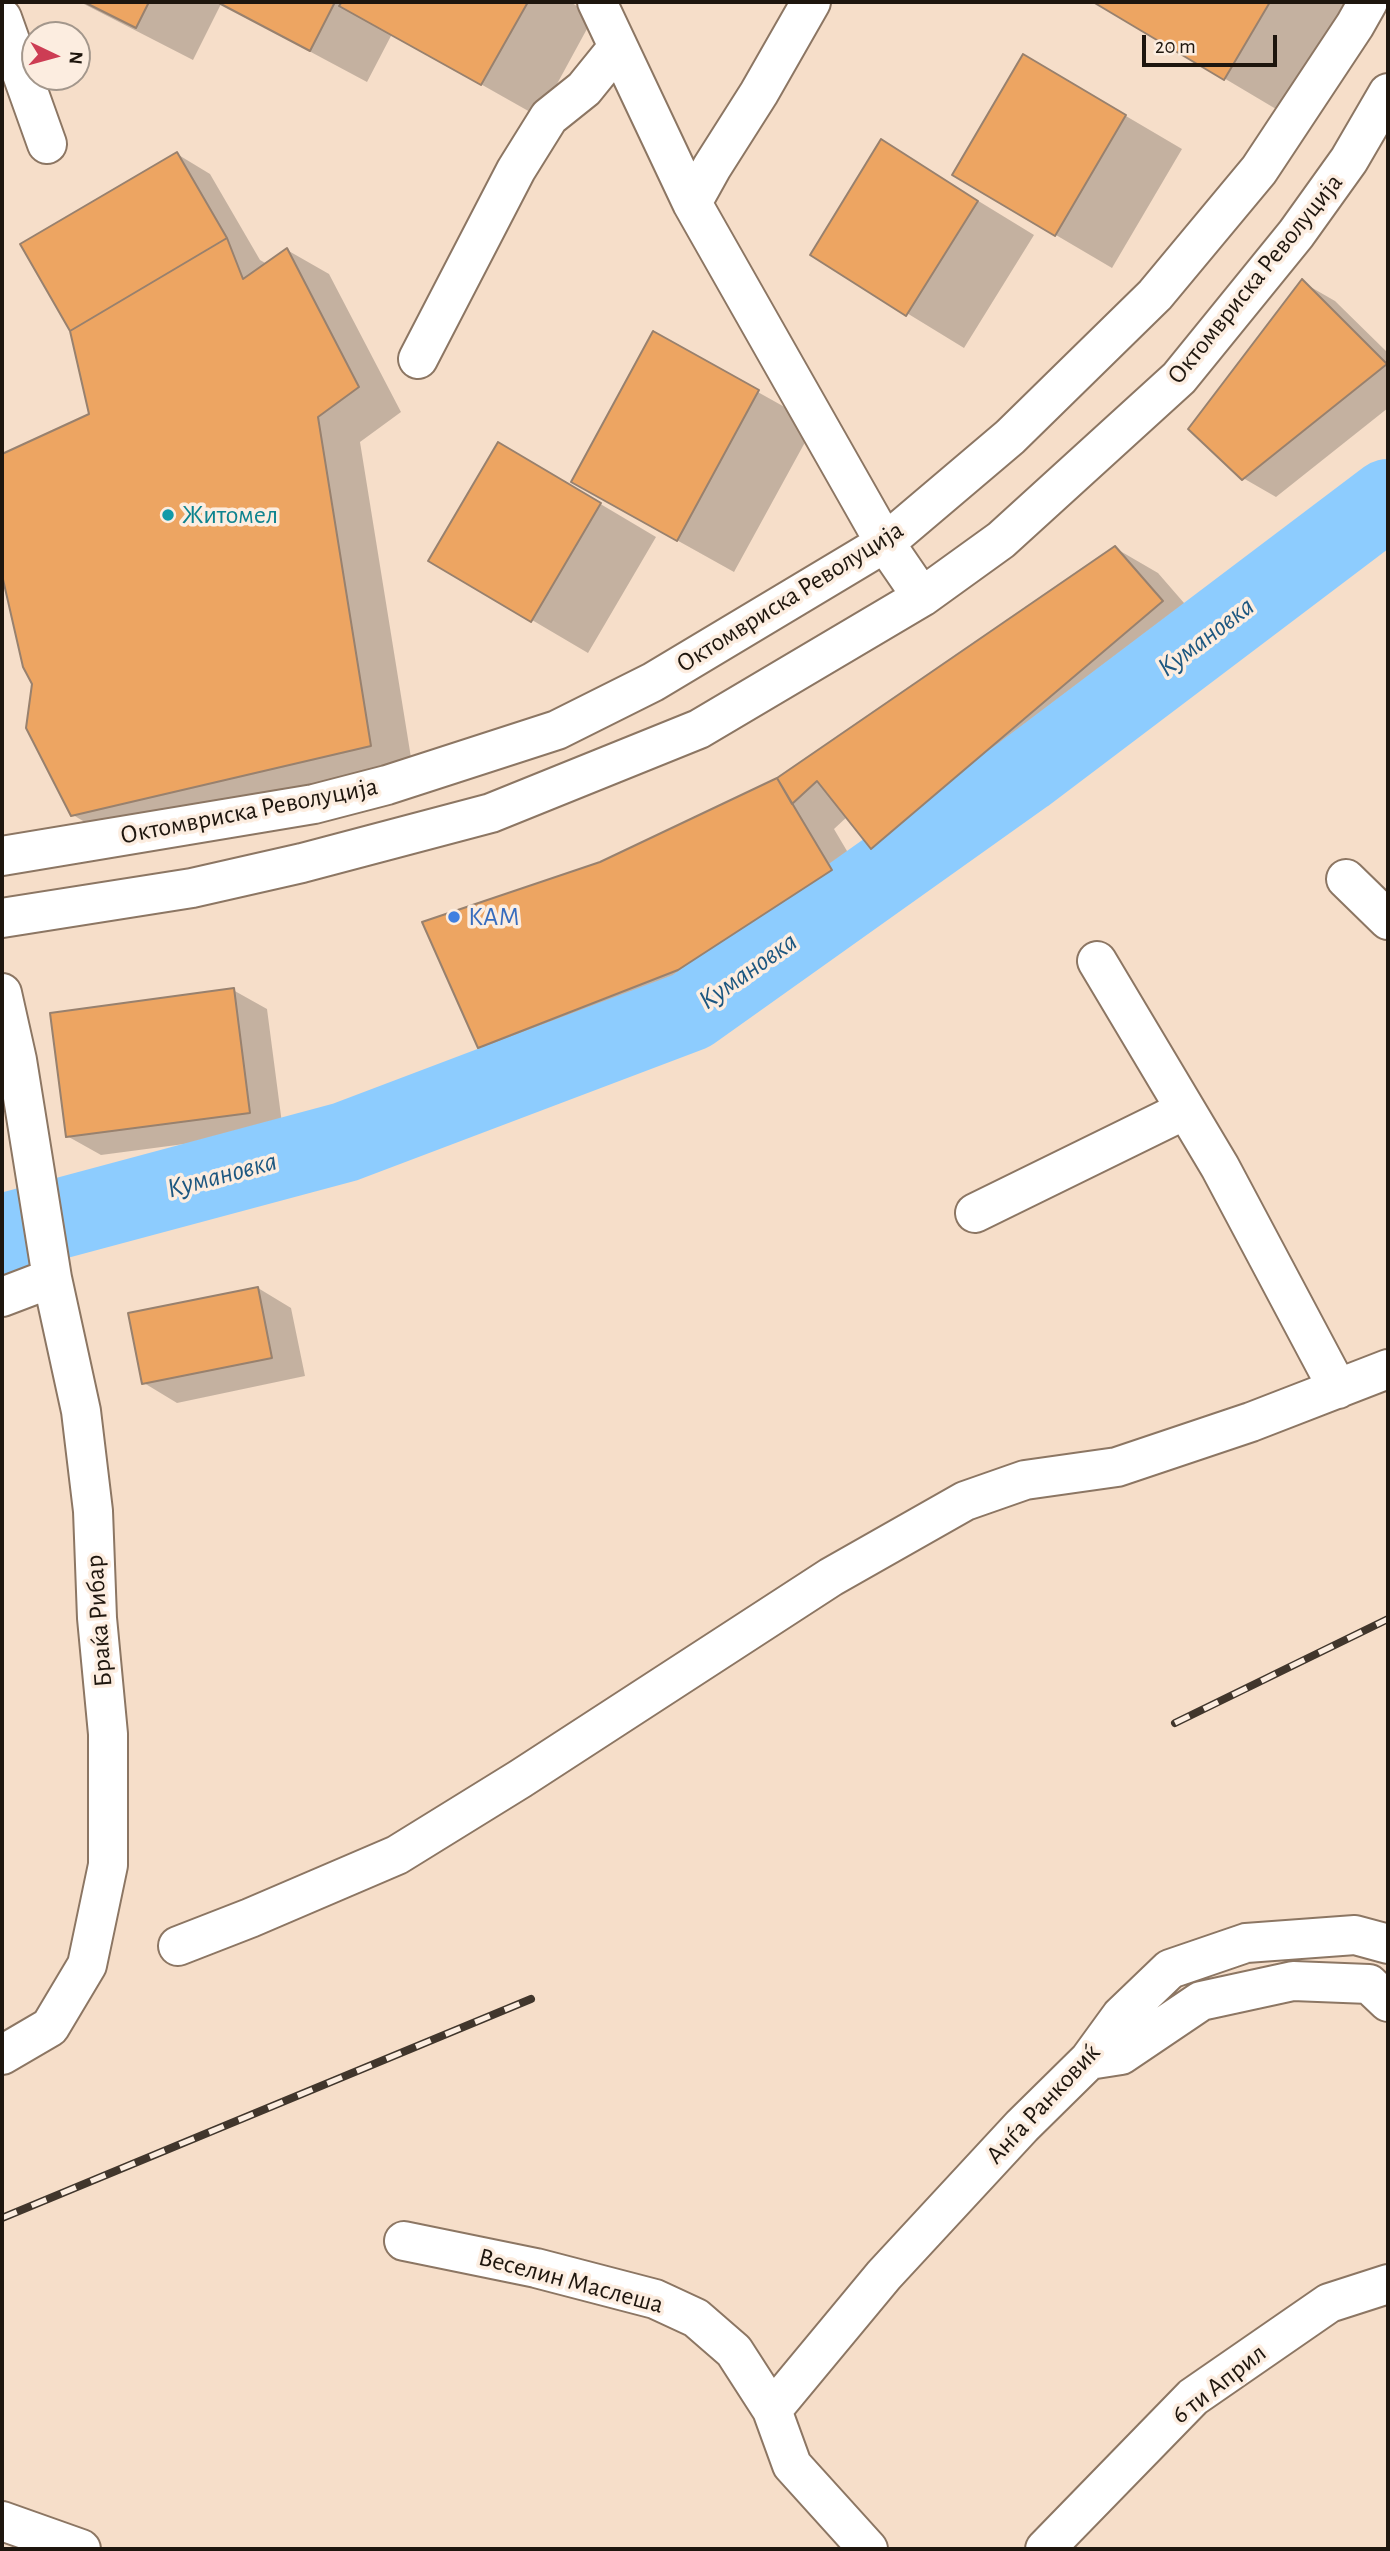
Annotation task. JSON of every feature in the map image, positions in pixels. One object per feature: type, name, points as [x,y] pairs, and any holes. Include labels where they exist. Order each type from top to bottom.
[{"type":"street","points":[[597,2],[692,203],[885,544],[922,597]]},
{"type":"street","points":[[692,203],[811,2]]},
{"type":"street","name":"Октомвриска Револуција","points":[[2,856],[314,804],[460,763],[557,730],[653,682],[885,544],[1010,437],[1155,295],[1259,170],[1368,2]]},
{"type":"street","points":[[2,18],[47,144]]},
{"type":"street","points":[[418,359],[516,170],[548,117],[584,89],[618,47]]},
{"type":"street","name":"Октомвриска Револуција","points":[[2,918],[192,888],[302,863],[491,813],[699,729],[922,597],[1000,540],[1180,378],[1296,234],[1349,160],[1388,93]]},
{"type":"street","points":[[1346,879],[1388,920]]},
{"type":"street","points":[[1097,961],[1220,1167],[1338,1389]]},
{"type":"street","name":"Браќа Рибар","points":[[2,993],[17,1060],[52,1278],[81,1411],[93,1511],[97,1618],[108,1734],[107,1865],[87,1965],[50,2027],[2,2055]]},
{"type":"street","points":[[975,1213],[1185,1110]]},
{"type":"street","points":[[2,1297],[52,1278]]},
{"type":"street","points":[[178,1946],[397,1855],[520,1779],[831,1577],[965,1501],[1025,1480],[1116,1467],[1251,1422],[1388,1369]]},
{"type":"street","name":"Анѓа Ранковиќ","points":[[772,2410],[884,2275],[1022,2126],[1090,2060],[1121,2016],[1170,1969],[1246,1944],[1355,1935],[1388,1944]]},
{"type":"street","points":[[1090,2060],[1121,2055],[1201,2001],[1293,1981],[1369,1984],[1388,2002]]},
{"type":"street","name":"Веселин Маслеша","points":[[404,2241],[536,2268],[642,2296],[696,2318],[734,2351],[772,2410],[792,2465],[868,2549]]},
{"type":"street","name":"6 ти Април","points":[[1045,2549],[1193,2397],[1329,2303],[1388,2284]]},
{"type":"street","points":[[2,2521],[81,2549]]},
{"type":"building","points":[[84,2],[149,2],[136,28]]},
{"type":"building","points":[[217,2],[335,2],[310,51]]},
{"type":"building","points":[[342,2],[528,2],[481,85],[339,6]]},
{"type":"building","points":[[1093,2],[1270,2],[1224,80]]},
{"type":"building","points":[[1023,54],[1126,115],[1055,236],[952,175]]},
{"type":"building","points":[[881,139],[978,201],[906,316],[810,255]]},
{"type":"building","points":[[177,152],[227,238],[70,331],[20,244]]},
{"type":"building","name":"Житомел","points":[[227,238],[243,279],[287,248],[359,387],[318,417],[371,746],[71,816],[26,728],[32,684],[23,667],[2,575],[2,454],[89,414],[70,331]]},
{"type":"building","points":[[1302,279],[1387,364],[1242,480],[1188,429]]},
{"type":"building","points":[[653,331],[759,390],[677,541],[571,482]]},
{"type":"building","points":[[498,442],[601,503],[531,622],[428,561]]},
{"type":"building","points":[[1115,546],[1163,601],[871,849],[817,781],[792,804],[777,778]]},
{"type":"building","points":[[777,778],[832,870],[678,970],[478,1048],[422,922],[600,862]]},
{"type":"building","points":[[234,988],[250,1113],[66,1137],[50,1013]]},
{"type":"building","points":[[258,1287],[272,1358],[142,1384],[128,1313]]},
{"type":"waterway","name":"Кумановка","points":[[2,1234],[345,1142],[691,1011],[1024,774],[1388,499]]},
{"type":"railway","points":[[1175,1723],[1388,1619]]},
{"type":"railway","points":[[2,2218],[531,1999]]},
{"type":"place","name":"Житомел","points":[[168,515]]},
{"type":"place","name":"КАМ","points":[[454,917]]}]
